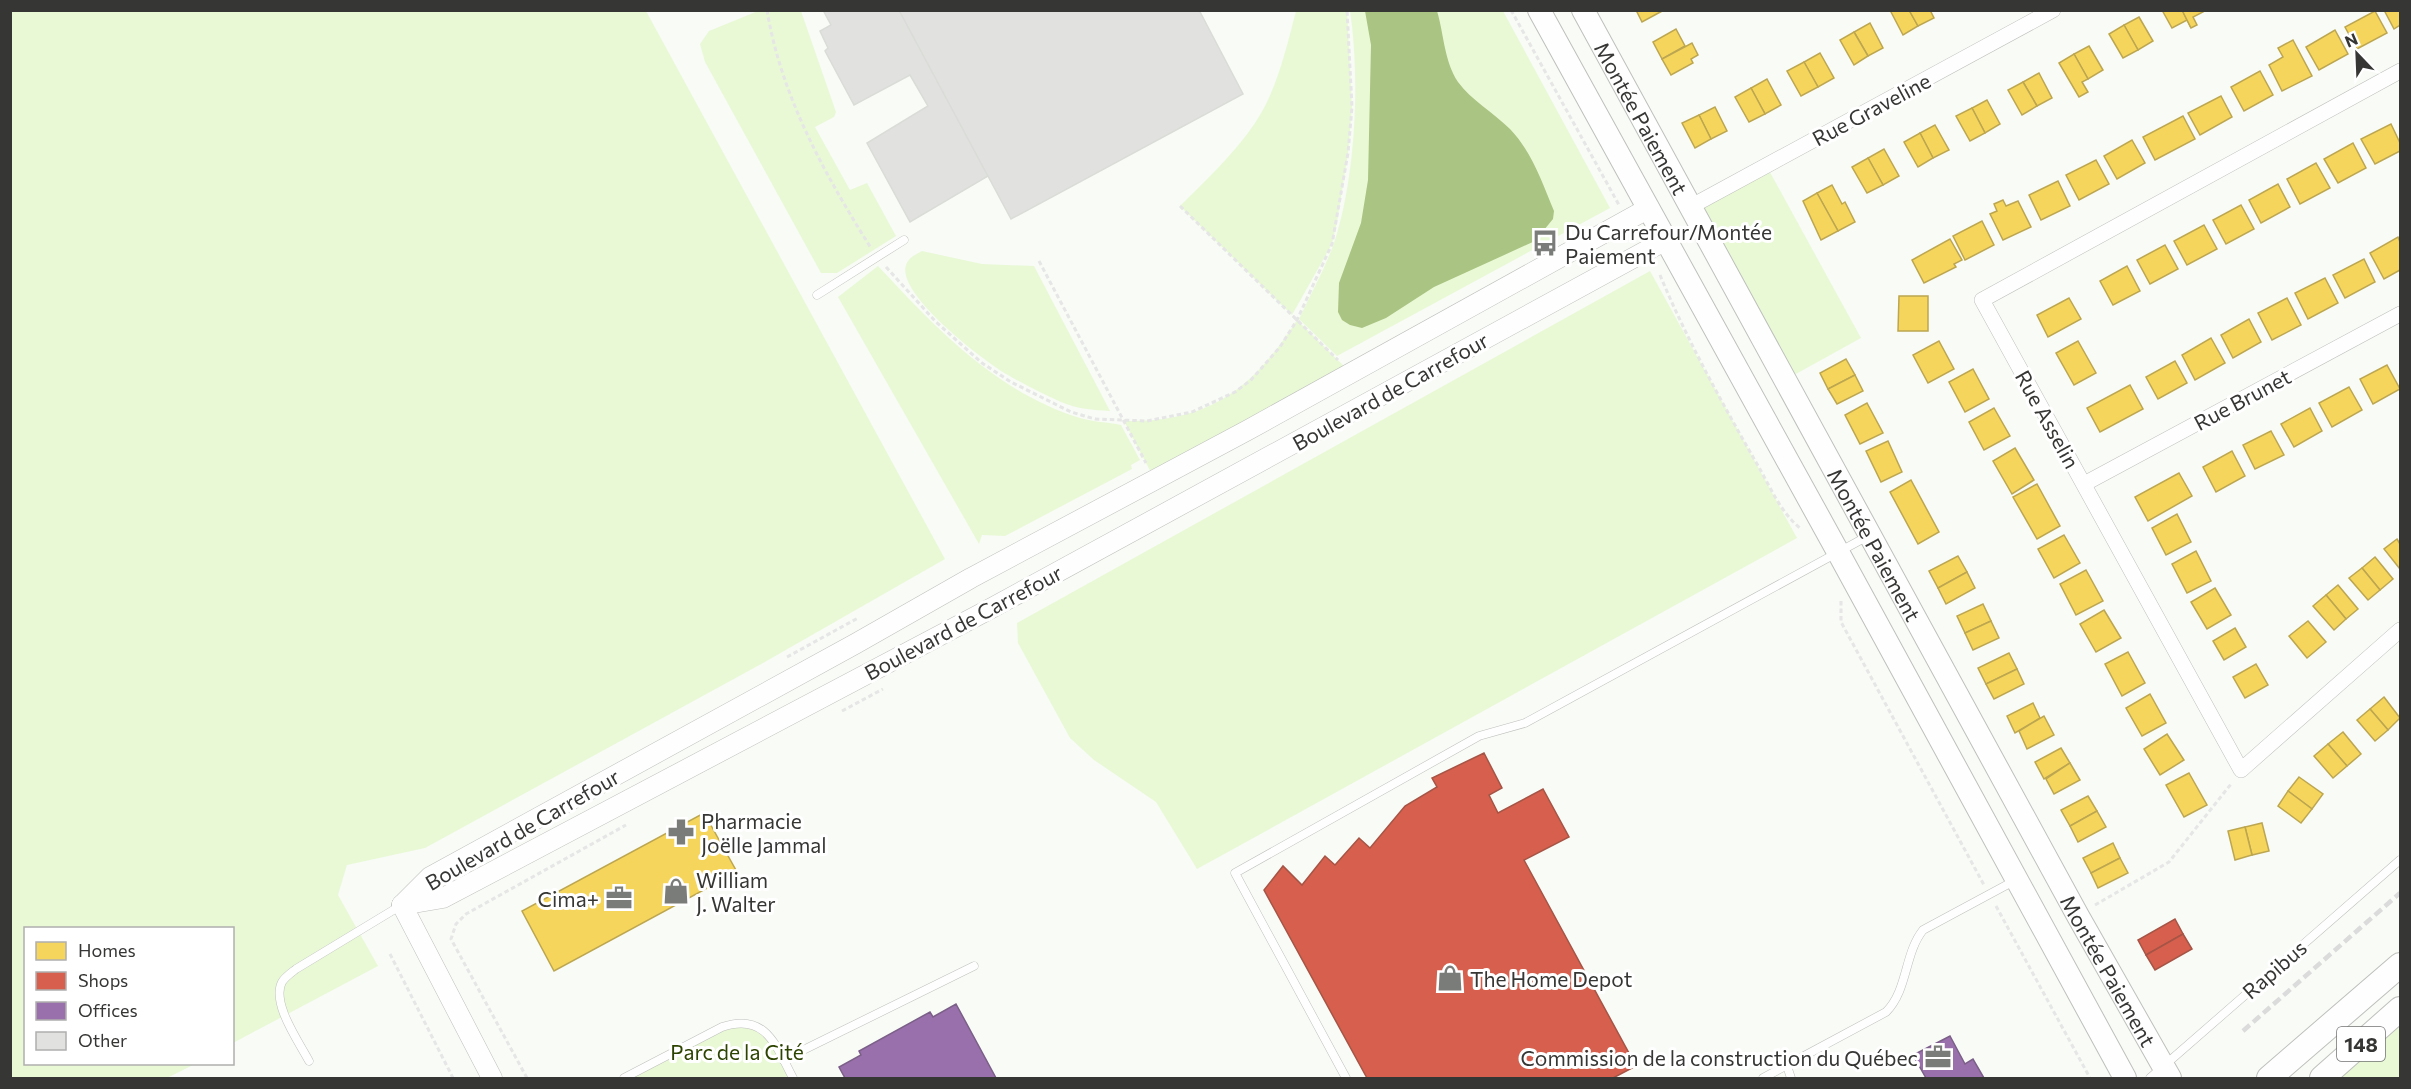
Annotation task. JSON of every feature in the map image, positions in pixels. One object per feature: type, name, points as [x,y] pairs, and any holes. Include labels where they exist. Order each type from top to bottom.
[{"type":"main road","name":"Montée Paiement","points":[[1539,10],[2125,1078]]},
{"type":"main road","name":"Montée Paiement","points":[[1582,10],[2078,916],[2161,1075]]},
{"type":"main road","points":[[1649,208],[1690,207]]},
{"type":"main road","points":[[1666,240],[1690,207]]},
{"type":"main road","name":"148","points":[[2269,1078],[2400,965]]},
{"type":"main road","name":"148","points":[[2322,1078],[2400,1009]]},
{"type":"street","name":"Rue Graveline","points":[[1690,207],[2053,10]]},
{"type":"street","name":"Rue Asselin","points":[[2241,770],[1982,300],[2400,71]]},
{"type":"street","name":"Boulevard de Carrefour","points":[[402,905],[430,877],[845,650],[971,578],[1155,480],[1649,208]]},
{"type":"street","name":"Boulevard de Carrefour","points":[[402,905],[443,898],[988,610],[1666,240]]},
{"type":"street","name":"Rue Brunet","points":[[2084,484],[2400,314]]},
{"type":"street","points":[[2241,770],[2400,630]]},
{"type":"street","points":[[402,905],[492,1078]]},
{"type":"lane","points":[[817,295],[904,240]]},
{"type":"lane","points":[[1346,1078],[1234,873],[1479,736],[1525,723],[1869,536]]},
{"type":"lane","name":"Rapibus","points":[[2161,1075],[2225,1011],[2400,860]]},
{"type":"lane","points":[[1763,1078],[1886,1011],[1895,1003],[1910,953],[1923,930],[2015,880]]},
{"type":"lane","points":[[309,1061],[280,1004],[279,991],[283,980],[296,969],[402,905]]},
{"type":"lane","points":[[783,1060],[974,966]]},
{"type":"lane","points":[[624,1078],[735,1022],[749,1023],[762,1028],[772,1039],[793,1078]]},
{"type":"lane","points":[[1786,1066],[1791,1078]]},
{"type":"path","points":[[767,10],[776,50],[805,129],[846,208],[877,257],[936,322],[982,363],[1011,382],[1071,412],[1095,419],[1124,421],[1147,421],[1191,412],[1235,392],[1263,367],[1280,347],[1297,320],[1332,244],[1341,201],[1352,107],[1347,10]]},
{"type":"path","points":[[1511,10],[1620,206]]},
{"type":"path","points":[[1180,206],[1351,373]]},
{"type":"path","points":[[1039,261],[1155,480]]},
{"type":"path","points":[[1658,267],[1678,319],[1745,444],[1789,519],[1806,533]]},
{"type":"path","points":[[1841,601],[1841,622],[2090,1078]]},
{"type":"path","points":[[841,711],[892,684]]},
{"type":"path","points":[[2078,916],[2169,862],[2241,770]]},
{"type":"path","points":[[527,1078],[451,939],[456,924],[466,914],[627,824]]},
{"type":"path","points":[[390,954],[453,1078]]},
{"type":"green space","points":[[10,11],[646,11],[945,559],[763,663],[425,848],[347,865],[338,895],[378,966],[234,1042],[234,927],[24,927],[24,1065],[193,1065],[167,1078],[11,1078]]},
{"type":"green space","points":[[758,11],[801,11],[836,112],[834,117],[815,127],[850,190],[867,183],[896,236],[837,273],[821,273],[705,62],[700,44],[709,31]]},
{"type":"green space","points":[[1296,11],[1347,11],[1352,107],[1348,153],[1332,244],[1292,315],[1180,206],[1229,156],[1263,110],[1280,69]]},
{"type":"green space","points":[[1350,11],[1503,11],[1610,208],[1337,356],[1299,319],[1335,240],[1348,186],[1355,95]]},
{"type":"green space","points":[[1766,165],[1861,338],[1785,380],[1690,207]]},
{"type":"green space","points":[[922,251],[982,264],[1034,266],[1110,411],[1073,406],[1048,396],[1008,375],[963,342],[914,293],[907,278],[907,262],[912,256]]},
{"type":"green space","points":[[878,266],[945,334],[994,375],[1050,407],[1085,419],[1121,425],[1140,460],[1131,465],[1132,469],[1005,536],[982,535],[979,544],[838,297]]},
{"type":"green space","points":[[1650,271],[1797,538],[1197,869],[1156,802],[1094,760],[1070,738],[1018,643],[1017,623]]},
{"type":"green space","points":[[1297,320],[1351,373],[1155,480],[1124,421],[1181,416],[1226,397],[1245,383],[1263,365]]},
{"type":"green space","points":[[2400,1009],[2400,1078],[2325,1078]]},
{"type":"green space","name":"Parc de la Cité","points":[[722,1027],[762,1028],[793,1078],[623,1078]]},
{"type":"shaded area","points":[[1365,11],[1437,11],[1453,74],[1469,95],[1504,123],[1518,138],[1536,168],[1554,211],[1553,219],[1535,241],[1434,287],[1386,318],[1362,328],[1342,320],[1338,312],[1339,283],[1361,223],[1368,180],[1371,45]]},
{"type":"building: Homes","points":[[1636,10],[1664,10],[1642,22]]},
{"type":"building: Homes","points":[[1890,10],[1909,10],[1918,26],[1903,35]]},
{"type":"building: Homes","points":[[1909,10],[1930,10],[1934,18],[1918,26]]},
{"type":"building: Homes","points":[[2162,10],[2182,10],[2187,20],[2172,28]]},
{"type":"building: Homes","points":[[2182,10],[2202,10],[2203,12],[2193,17],[2197,25],[2191,28]]},
{"type":"building: Homes","points":[[2384,10],[2400,10],[2400,25],[2394,29]]},
{"type":"building: Homes","points":[[2375,11],[2387,33],[2357,49],[2345,27]]},
{"type":"building: Homes","points":[[2139,17],[2153,41],[2138,50],[2124,25]]},
{"type":"building: Homes","points":[[1870,23],[1883,48],[1868,56],[1854,32]]},
{"type":"building: Homes","points":[[2124,25],[2138,50],[2123,58],[2109,34]]},
{"type":"building: Homes","points":[[1676,29],[1685,46],[1662,59],[1653,42]]},
{"type":"building: Homes","points":[[2335,30],[2348,54],[2319,70],[2306,47]]},
{"type":"building: Homes","points":[[1854,32],[1868,56],[1854,65],[1840,40]]},
{"type":"building: Homes","points":[[2293,40],[2312,76],[2282,91],[2269,65],[2283,57],[2278,48]]},
{"type":"building: Homes","points":[[1692,43],[1698,55],[1691,59],[1693,63],[1671,75],[1662,59]]},
{"type":"building: Homes","points":[[2089,46],[2103,70],[2088,79],[2074,54]]},
{"type":"building: Homes","points":[[1820,53],[1834,78],[1818,87],[1804,62]]},
{"type":"building: Homes","points":[[2074,54],[2088,79],[2082,82],[2088,92],[2079,97],[2059,63]]},
{"type":"building: Homes","points":[[1804,62],[1818,87],[1801,96],[1787,71]]},
{"type":"building: Homes","points":[[2260,71],[2273,95],[2244,111],[2231,87]]},
{"type":"building: Homes","points":[[2039,73],[2052,98],[2037,106],[2023,82]]},
{"type":"building: Homes","points":[[1767,79],[1781,105],[1765,114],[1751,88]]},
{"type":"building: Homes","points":[[2023,82],[2037,106],[2022,115],[2008,90]]},
{"type":"building: Homes","points":[[1751,88],[1765,114],[1749,122],[1735,97]]},
{"type":"building: Homes","points":[[2221,96],[2232,117],[2200,135],[2188,113]]},
{"type":"building: Homes","points":[[1987,100],[2000,124],[1985,133],[1972,108]]},
{"type":"building: Homes","points":[[1715,107],[1727,131],[1711,139],[1699,115]]},
{"type":"building: Homes","points":[[1972,108],[1985,133],[1970,141],[1956,116]]},
{"type":"building: Homes","points":[[1699,115],[1711,139],[1695,148],[1682,123]]},
{"type":"building: Homes","points":[[2183,116],[2195,139],[2155,160],[2143,137]]},
{"type":"building: Homes","points":[[2391,124],[2400,143],[2400,151],[2375,164],[2361,139]]},
{"type":"building: Homes","points":[[1935,125],[1949,150],[1933,158],[1920,133]]},
{"type":"building: Homes","points":[[1920,133],[1933,158],[1918,167],[1904,142]]},
{"type":"building: Homes","points":[[2132,140],[2145,163],[2117,179],[2104,156]]},
{"type":"building: Homes","points":[[2353,143],[2366,168],[2338,183],[2324,159]]},
{"type":"building: Homes","points":[[1884,149],[1899,176],[1883,185],[1868,158]]},
{"type":"building: Homes","points":[[1868,158],[1883,185],[1867,193],[1852,167]]},
{"type":"building: Homes","points":[[2096,160],[2109,184],[2079,200],[2066,175]]},
{"type":"building: Homes","points":[[2316,163],[2330,188],[2300,204],[2287,179]]},
{"type":"building: Homes","points":[[2058,181],[2070,206],[2041,220],[2029,195]]},
{"type":"building: Homes","points":[[2278,184],[2290,207],[2261,223],[2249,200]]},
{"type":"building: Homes","points":[[1832,185],[1842,204],[1845,202],[1855,222],[1838,231],[1817,193]]},
{"type":"building: Homes","points":[[1817,193],[1838,231],[1821,240],[1803,201]]},
{"type":"building: Homes","points":[[2003,200],[2006,206],[2018,201],[2031,227],[2003,240],[1990,214],[1997,211],[1994,204]]},
{"type":"building: Homes","points":[[2241,205],[2254,229],[2226,244],[2213,220]]},
{"type":"building: Homes","points":[[1982,221],[1994,245],[1965,260],[1953,236]]},
{"type":"building: Homes","points":[[2204,225],[2217,249],[2187,265],[2174,241]]},
{"type":"building: Homes","points":[[2398,237],[2400,270],[2384,279],[2370,253]]},
{"type":"building: Homes","points":[[1950,239],[1962,260],[1954,264],[1956,267],[1924,283],[1912,260]]},
{"type":"building: Homes","points":[[2165,245],[2178,269],[2150,284],[2137,260]]},
{"type":"building: Homes","points":[[2364,259],[2375,282],[2345,298],[2333,275]]},
{"type":"building: Homes","points":[[2127,266],[2140,291],[2113,305],[2100,281]]},
{"type":"building: Homes","points":[[2325,278],[2338,303],[2308,319],[2295,293]]},
{"type":"building: Homes","points":[[1899,296],[1928,296],[1928,331],[1898,331]]},
{"type":"building: Homes","points":[[2069,298],[2081,319],[2048,337],[2037,315]]},
{"type":"building: Homes","points":[[2287,298],[2301,325],[2272,340],[2258,313]]},
{"type":"building: Homes","points":[[2249,319],[2261,342],[2233,358],[2221,335]]},
{"type":"building: Homes","points":[[2211,338],[2225,363],[2195,380],[2182,355]]},
{"type":"building: Homes","points":[[1939,341],[1954,369],[1928,383],[1913,355]]},
{"type":"building: Homes","points":[[2078,341],[2096,373],[2074,385],[2056,353]]},
{"type":"building: Homes","points":[[1846,359],[1855,375],[1828,389],[1820,373]]},
{"type":"building: Homes","points":[[2175,361],[2187,383],[2158,399],[2146,377]]},
{"type":"building: Homes","points":[[2387,365],[2400,389],[2373,404],[2360,379]]},
{"type":"building: Homes","points":[[1973,369],[1989,399],[1965,412],[1949,382]]},
{"type":"building: Homes","points":[[1855,375],[1863,391],[1837,404],[1828,389]]},
{"type":"building: Homes","points":[[2130,385],[2143,409],[2100,432],[2087,408]]},
{"type":"building: Homes","points":[[2349,387],[2362,410],[2332,427],[2319,403]]},
{"type":"building: Homes","points":[[1867,403],[1883,433],[1860,444],[1845,415]]},
{"type":"building: Homes","points":[[1994,408],[2010,436],[1984,450],[1969,422]]},
{"type":"building: Homes","points":[[2310,408],[2322,431],[2294,447],[2281,424]]},
{"type":"building: Homes","points":[[2271,431],[2284,455],[2255,469],[2243,445]]},
{"type":"building: Homes","points":[[1888,441],[1902,472],[1881,482],[1866,451]]},
{"type":"building: Homes","points":[[2015,448],[2034,480],[2012,494],[1993,461]]},
{"type":"building: Homes","points":[[2232,451],[2245,476],[2216,492],[2203,467]]},
{"type":"building: Homes","points":[[2179,473],[2192,496],[2148,521],[2135,497]]},
{"type":"building: Homes","points":[[1911,480],[1939,532],[1918,544],[1890,492]]},
{"type":"building: Homes","points":[[2037,484],[2060,526],[2037,539],[2013,497]]},
{"type":"building: Homes","points":[[2177,514],[2191,542],[2166,555],[2152,528]]},
{"type":"building: Homes","points":[[2064,535],[2080,563],[2054,578],[2038,549]]},
{"type":"building: Homes","points":[[2397,539],[2400,544],[2400,569],[2384,549]]},
{"type":"building: Homes","points":[[2196,551],[2211,581],[2187,593],[2172,564]]},
{"type":"building: Homes","points":[[1958,556],[1967,572],[1938,588],[1929,571]]},
{"type":"building: Homes","points":[[2375,557],[2393,579],[2380,590],[2362,568]]},
{"type":"building: Homes","points":[[2362,568],[2380,590],[2368,600],[2349,578]]},
{"type":"building: Homes","points":[[2086,570],[2103,601],[2076,615],[2060,584]]},
{"type":"building: Homes","points":[[1967,572],[1975,588],[1946,604],[1938,588]]},
{"type":"building: Homes","points":[[2338,585],[2358,609],[2346,619],[2326,595]]},
{"type":"building: Homes","points":[[2215,588],[2231,615],[2207,629],[2191,602]]},
{"type":"building: Homes","points":[[2326,595],[2346,619],[2334,630],[2313,606]]},
{"type":"building: Homes","points":[[1983,604],[1991,621],[1965,633],[1957,616]]},
{"type":"building: Homes","points":[[2104,610],[2121,638],[2096,652],[2080,624]]},
{"type":"building: Homes","points":[[1991,621],[1999,638],[1973,650],[1965,633]]},
{"type":"building: Homes","points":[[2308,621],[2326,642],[2307,658],[2289,636]]},
{"type":"building: Homes","points":[[2235,628],[2246,647],[2224,660],[2213,641]]},
{"type":"building: Homes","points":[[2128,652],[2145,683],[2122,696],[2105,664]]},
{"type":"building: Homes","points":[[2009,653],[2017,669],[1986,684],[1978,668]]},
{"type":"building: Homes","points":[[2256,664],[2268,685],[2245,698],[2233,677]]},
{"type":"building: Homes","points":[[2017,669],[2024,684],[1994,699],[1986,684]]},
{"type":"building: Homes","points":[[2150,694],[2166,723],[2142,736],[2126,708]]},
{"type":"building: Homes","points":[[2384,697],[2400,718],[2388,730],[2370,709]]},
{"type":"building: Homes","points":[[2033,703],[2040,718],[2015,733],[2007,716]]},
{"type":"building: Homes","points":[[2370,709],[2388,730],[2375,741],[2357,720]]},
{"type":"building: Homes","points":[[2044,716],[2054,735],[2027,749],[2019,731]]},
{"type":"building: Homes","points":[[2343,732],[2361,754],[2347,766],[2328,744]]},
{"type":"building: Homes","points":[[2167,734],[2184,760],[2160,775],[2144,749]]},
{"type":"building: Homes","points":[[2328,744],[2347,766],[2333,778],[2314,756]]},
{"type":"building: Homes","points":[[2061,748],[2070,763],[2044,779],[2035,762]]},
{"type":"building: Homes","points":[[2070,763],[2080,780],[2054,794],[2046,779]]},
{"type":"building: Homes","points":[[2189,773],[2207,805],[2184,817],[2166,785]]},
{"type":"building: Homes","points":[[2299,777],[2323,794],[2312,809],[2288,791]]},
{"type":"building: Homes","points":[[2288,791],[2312,809],[2301,823],[2278,806]]},
{"type":"building: Homes","points":[[2088,796],[2097,811],[2070,826],[2061,810]]},
{"type":"building: Homes","points":[[2097,811],[2106,827],[2078,842],[2070,826]]},
{"type":"building: Homes","points":[[704,813],[737,872],[554,971],[522,911]]},
{"type":"building: Homes","points":[[2262,823],[2269,851],[2252,855],[2245,827]]},
{"type":"building: Homes","points":[[2245,827],[2252,855],[2235,860],[2228,831]]},
{"type":"building: Homes","points":[[2113,843],[2120,858],[2091,873],[2083,858]]},
{"type":"building: Homes","points":[[2120,858],[2128,873],[2098,888],[2091,873]]},
{"type":"building: Shops","name":"The Home Depot","points":[[1484,753],[1502,788],[1489,795],[1498,813],[1543,789],[1569,837],[1524,860],[1636,1066],[1613,1078],[1367,1078],[1264,890],[1283,866],[1302,885],[1325,856],[1335,865],[1359,838],[1370,848],[1405,806],[1437,787],[1432,778]]},
{"type":"building: Shops","points":[[2175,919],[2183,934],[2146,955],[2138,940]]},
{"type":"building: Shops","points":[[2183,934],[2192,949],[2155,970],[2146,955]]},
{"type":"building: Offices","points":[[956,1004],[996,1078],[845,1078],[839,1067],[861,1055],[859,1051],[930,1012],[933,1017]]},
{"type":"building: Offices","name":"Commission de la construction du Québec","points":[[1950,1036],[1965,1064],[1973,1059],[1984,1078],[1926,1078],[1913,1055]]},
{"type":"building: Other","points":[[823,10],[899,10],[988,176],[910,222],[867,143],[928,106],[910,75],[854,105],[825,51],[828,48],[820,31],[831,25]]},
{"type":"building: Other","points":[[899,10],[1199,10],[1243,94],[1011,219]]},
{"type":"railway","points":[[2243,1031],[2400,893]]},
{"type":"place","name":"Du Carrefour/Montée Paiement","points":[[1545,243]]},
{"type":"place","name":"Pharmacie Joëlle Jammal","points":[[681,832]]},
{"type":"place","name":"William J. Walter","points":[[676,891]]},
{"type":"place","name":"Cima+","points":[[619,898]]},
{"type":"place","name":"The Home Depot","points":[[1450,978]]},
{"type":"place","name":"Commission de la construction du Québec","points":[[1938,1057]]}]
